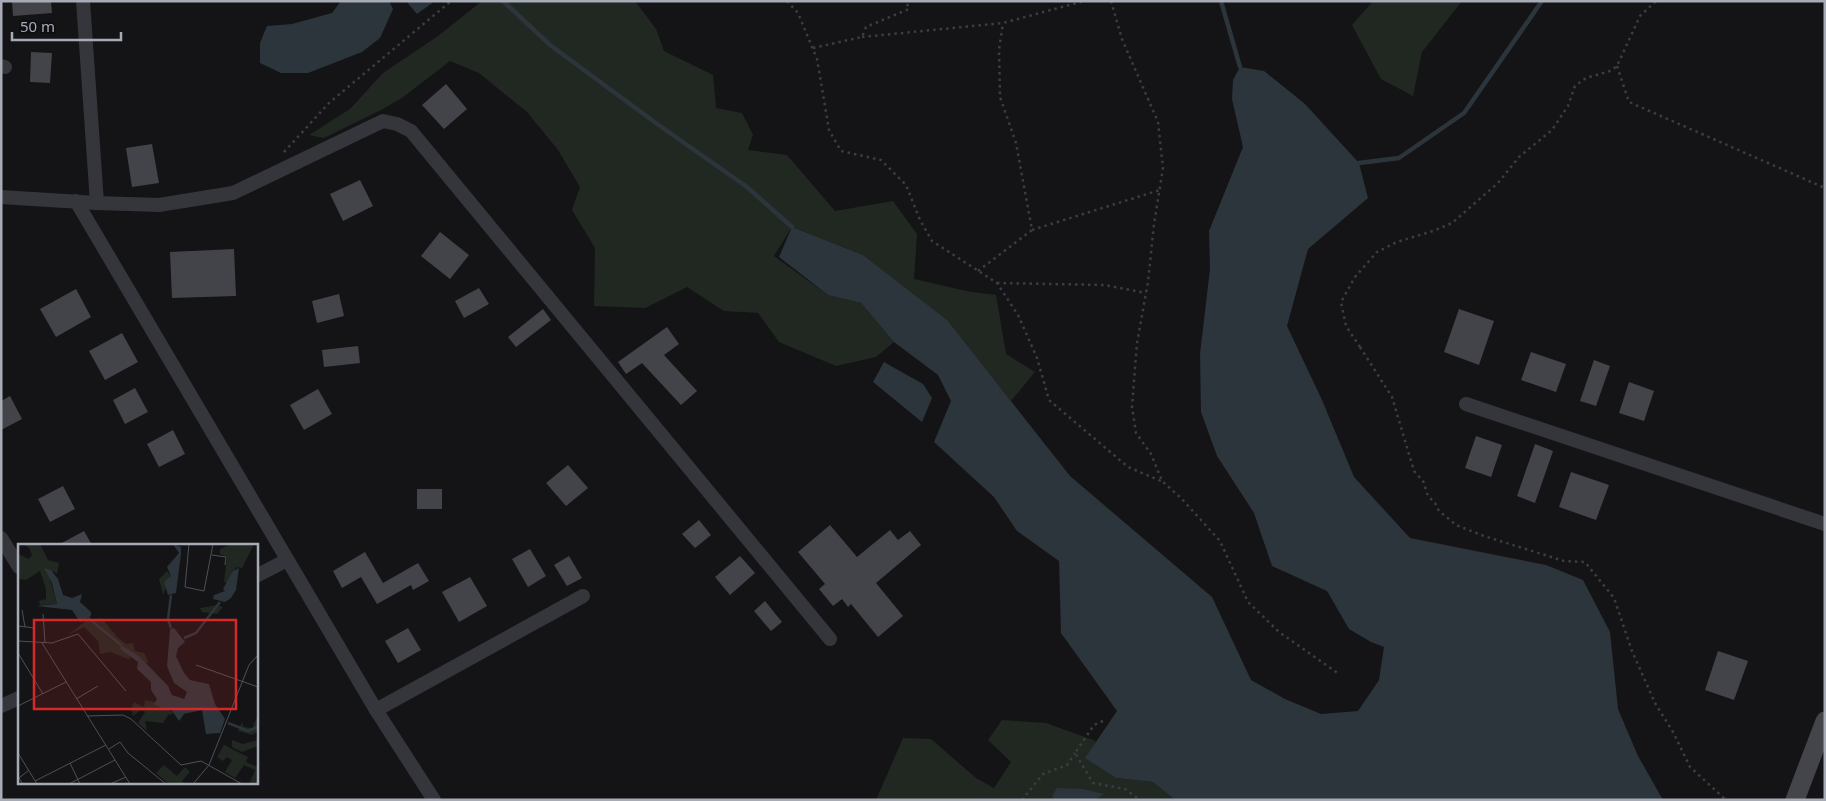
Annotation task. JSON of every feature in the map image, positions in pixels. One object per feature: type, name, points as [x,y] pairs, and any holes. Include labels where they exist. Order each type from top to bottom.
[{"type":"street","points":[[83,1],[97,203]]},
{"type":"street","points":[[1,197],[159,205],[233,193],[383,121],[397,124],[411,131],[830,639]]},
{"type":"street","points":[[76,201],[376,710],[434,800]]},
{"type":"street","points":[[1466,404],[1825,524]]},
{"type":"street","points":[[1,538],[18,565]]},
{"type":"street","points":[[258,575],[288,560]]},
{"type":"street","points":[[376,710],[583,596]]},
{"type":"street","points":[[1,706],[18,698]]},
{"type":"street","points":[[1794,800],[1825,721]]},
{"type":"path","points":[[280,156],[329,103],[451,1]]},
{"type":"path","points":[[787,1],[798,13],[818,58],[829,130],[841,151],[881,160],[906,185],[920,220],[932,241],[997,284],[1018,315],[1037,358],[1048,400],[1128,467],[1162,481],[1181,498],[1220,541],[1248,602],[1279,632],[1339,674]]},
{"type":"path","points":[[862,37],[866,27],[909,10],[906,1]]},
{"type":"path","points":[[813,48],[862,37],[1003,22],[1084,1]]},
{"type":"path","points":[[1111,1],[1122,39],[1158,122],[1164,168],[1137,343],[1132,408],[1136,433],[1151,454],[1162,481]]},
{"type":"path","points":[[1656,1],[1640,16],[1617,66],[1610,71],[1586,78],[1575,86],[1568,106],[1552,130],[1519,158],[1498,183],[1452,222],[1433,231],[1397,242],[1377,252],[1355,277],[1341,302],[1346,326],[1392,397],[1414,471],[1423,480],[1428,496],[1435,502],[1439,512],[1456,524],[1484,536],[1564,561],[1585,562],[1614,598],[1632,650],[1655,702],[1673,732],[1690,767],[1726,800]]},
{"type":"path","points":[[1003,22],[999,50],[1000,97],[1016,143],[1032,230]]},
{"type":"path","points":[[1617,66],[1628,102],[1825,188]]},
{"type":"path","points":[[978,271],[1032,230],[1160,190]]},
{"type":"path","points":[[997,284],[1105,285],[1146,293]]},
{"type":"path","points":[[1022,800],[1043,774],[1066,765],[1094,725],[1103,721]]},
{"type":"path","points":[[1075,753],[1093,783],[1125,789],[1140,800]]},
{"type":"shaded area","points":[[341,1],[389,1],[393,9],[380,38],[362,52],[308,73],[281,73],[260,63],[260,43],[267,26],[292,24],[332,13]]},
{"type":"shaded area","points":[[406,1],[435,1],[417,14]]},
{"type":"shaded area","points":[[482,1],[635,1],[656,29],[664,51],[713,75],[716,108],[742,113],[753,135],[748,150],[787,155],[835,211],[893,201],[917,234],[914,279],[971,292],[996,295],[1006,354],[1035,372],[1011,401],[946,320],[863,255],[792,227],[774,256],[828,295],[861,303],[894,342],[876,357],[836,366],[779,342],[758,313],[724,311],[687,287],[645,308],[594,306],[595,248],[572,210],[580,187],[558,150],[527,112],[479,73],[450,61],[402,98],[381,110],[324,138],[309,135],[350,109],[383,73],[438,36]]},
{"type":"shaded area","points":[[1373,1],[1462,1],[1422,52],[1413,96],[1381,79],[1352,25]]},
{"type":"shaded area","points":[[1240,67],[1264,71],[1305,104],[1359,163],[1368,198],[1308,249],[1287,326],[1322,400],[1354,477],[1410,538],[1546,565],[1583,580],[1610,632],[1618,709],[1638,756],[1663,800],[1175,800],[1153,782],[1116,778],[1085,758],[1117,711],[1061,633],[1059,561],[1017,531],[994,497],[934,442],[951,401],[938,375],[894,342],[861,303],[828,295],[779,257],[792,227],[863,255],[947,320],[1070,476],[1212,597],[1251,680],[1285,699],[1321,714],[1358,711],[1379,680],[1384,647],[1349,629],[1327,591],[1272,566],[1254,513],[1217,456],[1201,412],[1200,354],[1210,269],[1209,231],[1243,147],[1232,99],[1233,80]]},
{"type":"shaded area","points":[[884,362],[923,384],[932,398],[922,422],[873,382]]},
{"type":"shaded area","points":[[1002,720],[1046,723],[1096,741],[1086,758],[1116,778],[1153,782],[1175,800],[876,800],[903,738],[931,739],[976,778],[994,788],[1011,762],[988,740]]},
{"type":"shaded area","points":[[1057,788],[1083,789],[1104,794],[1095,800],[1054,800],[1052,796]]},
{"type":"building","points":[[12,1],[51,1],[52,13],[13,16]]},
{"type":"building","points":[[31,52],[52,53],[50,83],[30,82]]},
{"type":"building","points":[[446,84],[467,109],[444,129],[422,105]]},
{"type":"building","points":[[152,144],[159,183],[132,187],[126,148]]},
{"type":"building","points":[[360,180],[373,206],[343,221],[330,194]]},
{"type":"building","points":[[440,232],[469,255],[450,279],[421,256]]},
{"type":"building","points":[[234,249],[236,296],[172,298],[170,252]]},
{"type":"building","points":[[479,288],[489,304],[464,318],[455,301]]},
{"type":"building","points":[[76,289],[91,317],[56,337],[40,309]]},
{"type":"building","points":[[339,294],[344,316],[317,323],[312,301]]},
{"type":"building","points":[[543,309],[551,320],[516,347],[508,337]]},
{"type":"building","points":[[1459,309],[1494,321],[1479,365],[1444,352]]},
{"type":"building","points":[[667,327],[679,344],[664,355],[697,391],[681,405],[642,363],[626,374],[618,362]]},
{"type":"building","points":[[122,333],[138,362],[105,380],[89,351]]},
{"type":"building","points":[[358,346],[360,363],[324,367],[322,350]]},
{"type":"building","points":[[1531,352],[1566,364],[1556,392],[1521,380]]},
{"type":"building","points":[[1594,360],[1610,366],[1596,406],[1580,401]]},
{"type":"building","points":[[1629,382],[1654,391],[1644,421],[1619,413]]},
{"type":"building","points":[[135,388],[148,412],[125,424],[113,400]]},
{"type":"building","points":[[318,389],[332,414],[304,430],[290,405]]},
{"type":"building","points":[[10,396],[22,419],[1,430],[1,401]]},
{"type":"building","points":[[173,430],[185,454],[159,467],[147,444]]},
{"type":"building","points":[[1476,436],[1502,445],[1491,477],[1465,468]]},
{"type":"building","points":[[1535,444],[1553,451],[1535,503],[1517,496]]},
{"type":"building","points":[[568,465],[588,488],[566,506],[546,483]]},
{"type":"building","points":[[1571,472],[1609,485],[1596,520],[1559,507]]},
{"type":"building","points":[[63,486],[75,509],[50,522],[38,499]]},
{"type":"building","points":[[417,489],[442,489],[442,509],[417,509]]},
{"type":"building","points":[[699,520],[711,535],[695,548],[682,534]]},
{"type":"building","points":[[830,525],[857,557],[890,530],[898,540],[910,531],[921,545],[876,583],[903,616],[878,637],[851,604],[848,607],[842,599],[833,606],[819,589],[825,584],[798,552]]},
{"type":"building","points":[[84,531],[91,544],[60,544]]},
{"type":"building","points":[[530,549],[546,576],[528,587],[512,559]]},
{"type":"building","points":[[365,552],[383,583],[418,563],[429,581],[413,590],[411,585],[377,604],[361,577],[342,588],[333,571]]},
{"type":"building","points":[[569,556],[582,578],[567,586],[554,565]]},
{"type":"building","points":[[740,556],[755,573],[730,595],[715,577]]},
{"type":"building","points":[[470,577],[487,606],[459,622],[442,592]]},
{"type":"building","points":[[765,601],[782,622],[771,631],[754,611]]},
{"type":"building","points":[[408,628],[421,650],[398,663],[385,641]]},
{"type":"building","points":[[1718,651],[1748,661],[1734,700],[1705,690]]},
{"type":"waterway","points":[[503,1],[550,45],[747,187],[792,227]]},
{"type":"waterway","points":[[1221,1],[1240,67]]},
{"type":"waterway","points":[[1359,163],[1399,158],[1464,113],[1542,1]]}]
